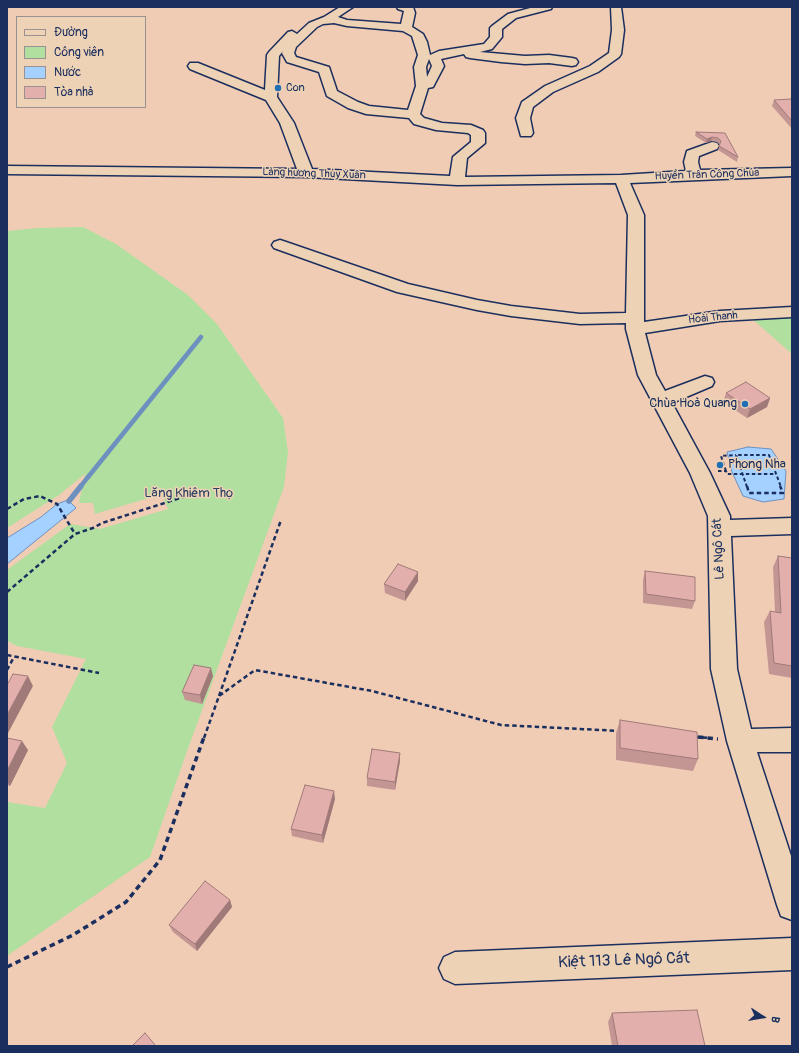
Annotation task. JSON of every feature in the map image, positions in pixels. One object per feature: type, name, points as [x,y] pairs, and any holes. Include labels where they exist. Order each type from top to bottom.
[{"type":"street","points":[[402,7],[409,8],[410,13],[406,28]]},
{"type":"street","points":[[422,86],[430,84],[434,76],[438,66],[434,58],[439,55],[488,47],[496,37],[496,28],[512,16],[547,7]]},
{"type":"street","points":[[526,133],[523,118],[527,105],[549,89],[594,69],[615,54],[618,30],[616,7]]},
{"type":"street","points":[[337,10],[347,23],[406,28],[417,34],[421,42],[424,55],[420,67],[422,86],[413,114]]},
{"type":"street","points":[[306,173],[287,123],[271,97],[273,55],[285,40],[301,26],[337,10]]},
{"type":"street","points":[[337,10],[313,25],[291,46],[288,53],[291,59],[325,70],[331,93],[353,105],[366,110],[387,113],[413,114],[419,121],[441,127],[471,129],[478,133],[478,143],[460,157],[457,181]]},
{"type":"street","points":[[461,51],[472,55],[501,58],[526,60],[549,59],[572,62]]},
{"type":"street","points":[[194,66],[271,97]]},
{"type":"street","points":[[694,175],[691,162],[692,154],[712,146]]},
{"type":"street","name":"Làng hương Thủy Xuân","points":[[7,170],[306,173],[457,181],[622,179]]},
{"type":"street","name":"Huyền Trân Công Chúa","points":[[622,179],[792,172]]},
{"type":"street","name":"Lê Ngô Cát","points":[[622,179],[636,215],[635,323],[647,375],[700,473],[719,516],[724,669],[740,741],[792,905]]},
{"type":"street","name":"Hoài Thanh","points":[[280,245],[403,288],[477,305],[511,311],[635,323],[792,312]]},
{"type":"street","points":[[661,400],[705,382]]},
{"type":"street","points":[[719,528],[792,526]]},
{"type":"street","points":[[740,741],[792,740]]},
{"type":"street","name":"Kiệt 113 Lê Ngô Cát","points":[[455,968],[792,954]]},
{"type":"path","points":[[726,471],[721,456],[736,455],[769,455],[783,493],[749,493],[736,455]]},
{"type":"path","points":[[727,474],[776,474]]},
{"type":"path","points":[[7,592],[75,534],[93,528],[102,523],[200,492]]},
{"type":"path","points":[[7,509],[24,499],[40,496],[56,504],[66,517],[75,534]]},
{"type":"path","points":[[7,967],[73,935],[126,902],[160,860],[281,520]]},
{"type":"path","points":[[7,655],[99,673]]},
{"type":"path","points":[[7,670],[14,657]]},
{"type":"path","points":[[219,696],[255,670],[372,691],[501,725],[626,731]]},
{"type":"path","points":[[688,736],[740,741]]},
{"type":"green space","name":"Lăng Khiêm Thọ","points":[[83,227],[116,244],[188,295],[217,324],[283,418],[288,452],[284,487],[186,754],[150,857],[7,956],[7,802],[45,808],[67,763],[52,727],[86,659],[17,646],[7,641],[7,570],[70,524],[100,529],[168,509],[162,494],[95,514],[93,503],[79,503],[85,474],[59,495],[7,528],[7,231],[38,228]]},
{"type":"green space","points":[[792,315],[792,354],[751,318]]},
{"type":"water","points":[[748,447],[771,449],[786,471],[784,499],[763,502],[743,496],[732,472],[727,452]]},
{"type":"water","points":[[68,500],[76,508],[7,564],[7,538],[41,517],[57,504]]},
{"type":"building","points":[[791,99],[792,101],[792,121],[774,100]]},
{"type":"building","points":[[696,132],[725,133],[738,157],[719,146],[721,141],[718,138],[712,137],[707,139]]},
{"type":"building","points":[[746,382],[770,398],[750,409],[726,393]]},
{"type":"building","points":[[778,556],[792,558],[792,666],[774,663],[770,611],[781,613]]},
{"type":"building","points":[[398,564],[418,572],[405,592],[384,584]]},
{"type":"building","points":[[645,571],[695,577],[695,601],[646,594]]},
{"type":"building","points":[[194,665],[211,668],[200,695],[182,692]]},
{"type":"building","points":[[13,674],[28,676],[7,715],[7,685]]},
{"type":"building","points":[[620,720],[697,732],[698,759],[620,748]]},
{"type":"building","points":[[7,738],[22,741],[7,771]]},
{"type":"building","points":[[372,749],[400,753],[395,782],[367,778]]},
{"type":"building","points":[[305,785],[334,791],[322,835],[291,829]]},
{"type":"building","points":[[205,881],[230,900],[195,944],[169,925]]},
{"type":"building","points":[[697,1010],[705,1046],[618,1046],[612,1013]]},
{"type":"building","points":[[145,1033],[156,1046],[132,1046]]},
{"type":"waterway","points":[[80,487],[201,337]]},
{"type":"waterway","points":[[69,501],[81,486]]},
{"type":"place","name":"Con","points":[[278,88]]},
{"type":"place","name":"Chùa Hoà Quang","points":[[745,404]]},
{"type":"place","name":"Phong Nha","points":[[720,465]]}]
